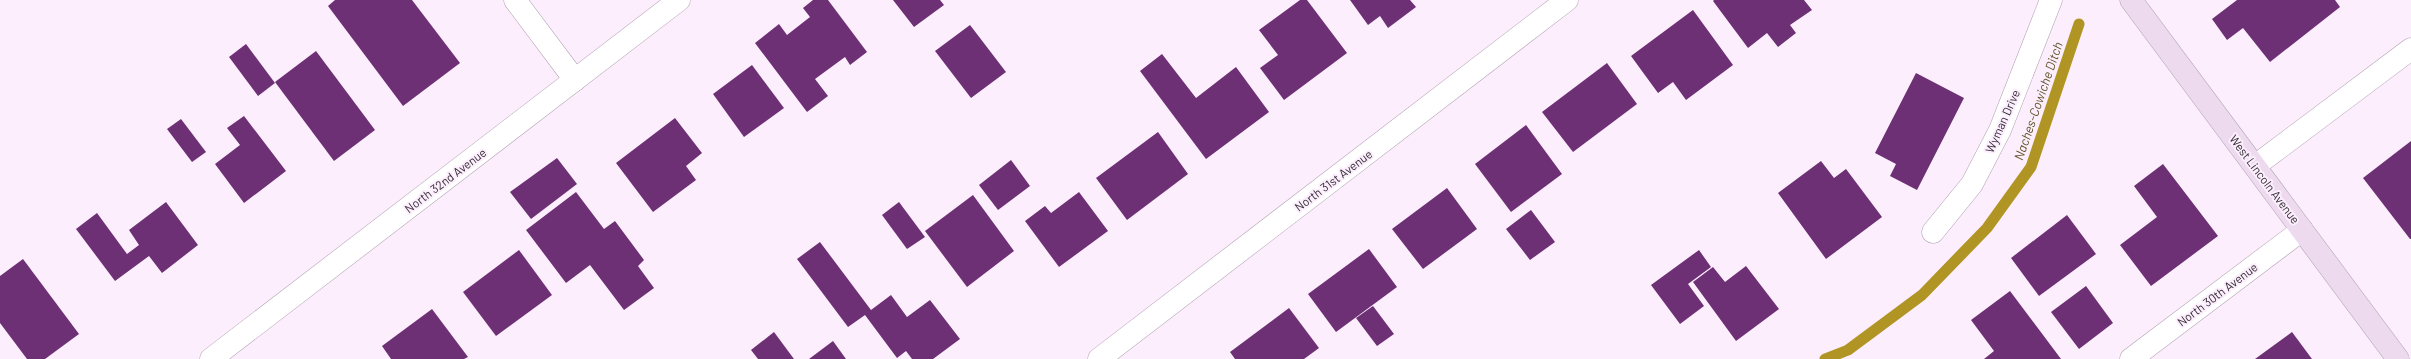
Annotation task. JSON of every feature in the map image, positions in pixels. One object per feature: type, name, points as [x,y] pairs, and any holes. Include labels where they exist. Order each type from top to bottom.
[{"type":"street","points":[[515,0],[575,80]]},
{"type":"street","name":"North 32nd Avenue","points":[[211,359],[679,0]]},
{"type":"street","name":"North 31st Avenue","points":[[1099,359],[1567,0]]},
{"type":"street","name":"Wyman Drive","points":[[1933,232],[1972,184],[1996,137],[2051,0]]},
{"type":"street","name":"West Lincoln Avenue","points":[[2131,0],[2398,359]]},
{"type":"street","points":[[2255,166],[2411,49]]},
{"type":"street","name":"North 30th Avenue","points":[[2131,359],[2302,230]]},
{"type":"building","points":[[335,0],[412,0],[460,63],[403,106],[328,6]]},
{"type":"building","points":[[813,0],[828,0],[867,52],[850,65],[845,57],[815,79],[828,96],[807,112],[755,43],[779,24],[787,35],[810,17],[803,8]]},
{"type":"building","points":[[893,0],[940,0],[944,5],[914,27]]},
{"type":"building","points":[[1300,0],[1307,0],[1347,53],[1284,100],[1260,68],[1278,55],[1259,30]]},
{"type":"building","points":[[1350,0],[1410,0],[1416,7],[1388,28],[1380,16],[1368,25]]},
{"type":"building","points":[[1804,0],[1812,10],[1790,25],[1796,33],[1778,47],[1767,33],[1748,48],[1713,1]]},
{"type":"building","points":[[2237,0],[2335,0],[2340,7],[2270,62],[2243,28],[2227,40],[2212,19]]},
{"type":"building","points":[[1693,10],[1733,65],[1686,100],[1673,82],[1658,93],[1631,56]]},
{"type":"building","points":[[970,25],[1006,72],[971,98],[935,51]]},
{"type":"building","points":[[246,44],[275,83],[258,96],[229,57]]},
{"type":"building","points":[[316,51],[375,130],[334,161],[275,82]]},
{"type":"building","points":[[1162,54],[1196,98],[1236,67],[1269,112],[1206,159],[1140,71]]},
{"type":"building","points":[[1607,63],[1637,104],[1573,152],[1542,112]]},
{"type":"building","points":[[752,65],[784,108],[744,137],[713,94]]},
{"type":"building","points":[[1916,73],[1964,98],[1917,190],[1890,176],[1896,164],[1875,153]]},
{"type":"building","points":[[244,116],[286,171],[244,203],[215,164],[240,145],[227,128]]},
{"type":"building","points":[[675,118],[702,153],[686,166],[696,180],[653,212],[616,163]]},
{"type":"building","points":[[181,119],[206,152],[192,162],[167,129]]},
{"type":"building","points":[[1526,125],[1562,174],[1511,212],[1475,164]]},
{"type":"building","points":[[1158,132],[1188,174],[1127,220],[1096,178]]},
{"type":"building","points":[[2411,141],[2411,239],[2410,239],[2363,178]]},
{"type":"building","points":[[557,158],[577,184],[531,219],[510,192]]},
{"type":"building","points":[[1011,160],[1030,186],[998,210],[979,185]]},
{"type":"building","points":[[1821,161],[1834,178],[1846,169],[1882,217],[1826,259],[1778,193]]},
{"type":"building","points":[[2163,164],[2218,236],[2151,286],[2120,245],[2157,217],[2134,186]]},
{"type":"building","points":[[1447,188],[1477,229],[1423,269],[1392,229]]},
{"type":"building","points":[[576,192],[604,229],[615,221],[644,260],[638,266],[654,288],[624,310],[590,265],[566,283],[526,230]]},
{"type":"building","points":[[1079,192],[1108,231],[1059,267],[1025,221],[1045,206],[1051,213]]},
{"type":"building","points":[[973,195],[1014,251],[967,287],[925,231]]},
{"type":"building","points":[[166,202],[198,245],[162,273],[149,256],[115,281],[76,229],[97,213],[127,254],[139,245],[129,230]]},
{"type":"building","points":[[899,202],[925,237],[907,249],[882,215]]},
{"type":"building","points":[[1531,210],[1555,242],[1530,260],[1506,229]]},
{"type":"building","points":[[2067,215],[2096,254],[2039,296],[2011,258]]},
{"type":"building","points":[[820,242],[871,310],[891,295],[907,317],[930,300],[960,339],[933,359],[912,359],[906,351],[897,358],[865,315],[848,327],[797,259]]},
{"type":"building","points":[[1369,249],[1397,287],[1336,332],[1308,294]]},
{"type":"building","points":[[519,250],[552,295],[496,336],[463,292]]},
{"type":"building","points":[[1699,250],[1711,267],[1688,284],[1704,306],[1680,324],[1651,285]]},
{"type":"building","points":[[23,259],[79,334],[45,359],[27,359],[0,323],[0,276]]},
{"type":"building","points":[[1746,266],[1779,309],[1736,341],[1693,282],[1713,267],[1725,282]]},
{"type":"building","points":[[2086,286],[2113,323],[2079,349],[2051,312]]},
{"type":"building","points":[[2010,291],[2061,359],[1984,359],[1994,351],[1971,320]]},
{"type":"building","points":[[1373,306],[1394,334],[1377,346],[1356,318]]},
{"type":"building","points":[[1289,308],[1319,348],[1304,359],[1235,359],[1230,352]]},
{"type":"building","points":[[432,309],[468,357],[464,359],[391,359],[382,346]]},
{"type":"building","points":[[774,332],[794,359],[758,359],[751,350]]},
{"type":"building","points":[[2292,332],[2312,359],[2255,359]]},
{"type":"building","points":[[833,341],[846,359],[809,359]]},
{"type":"waterway","name":"Naches-Cowiche Ditch","points":[[1825,359],[1848,350],[1922,295],[1987,228],[2031,167],[2079,24]]}]
